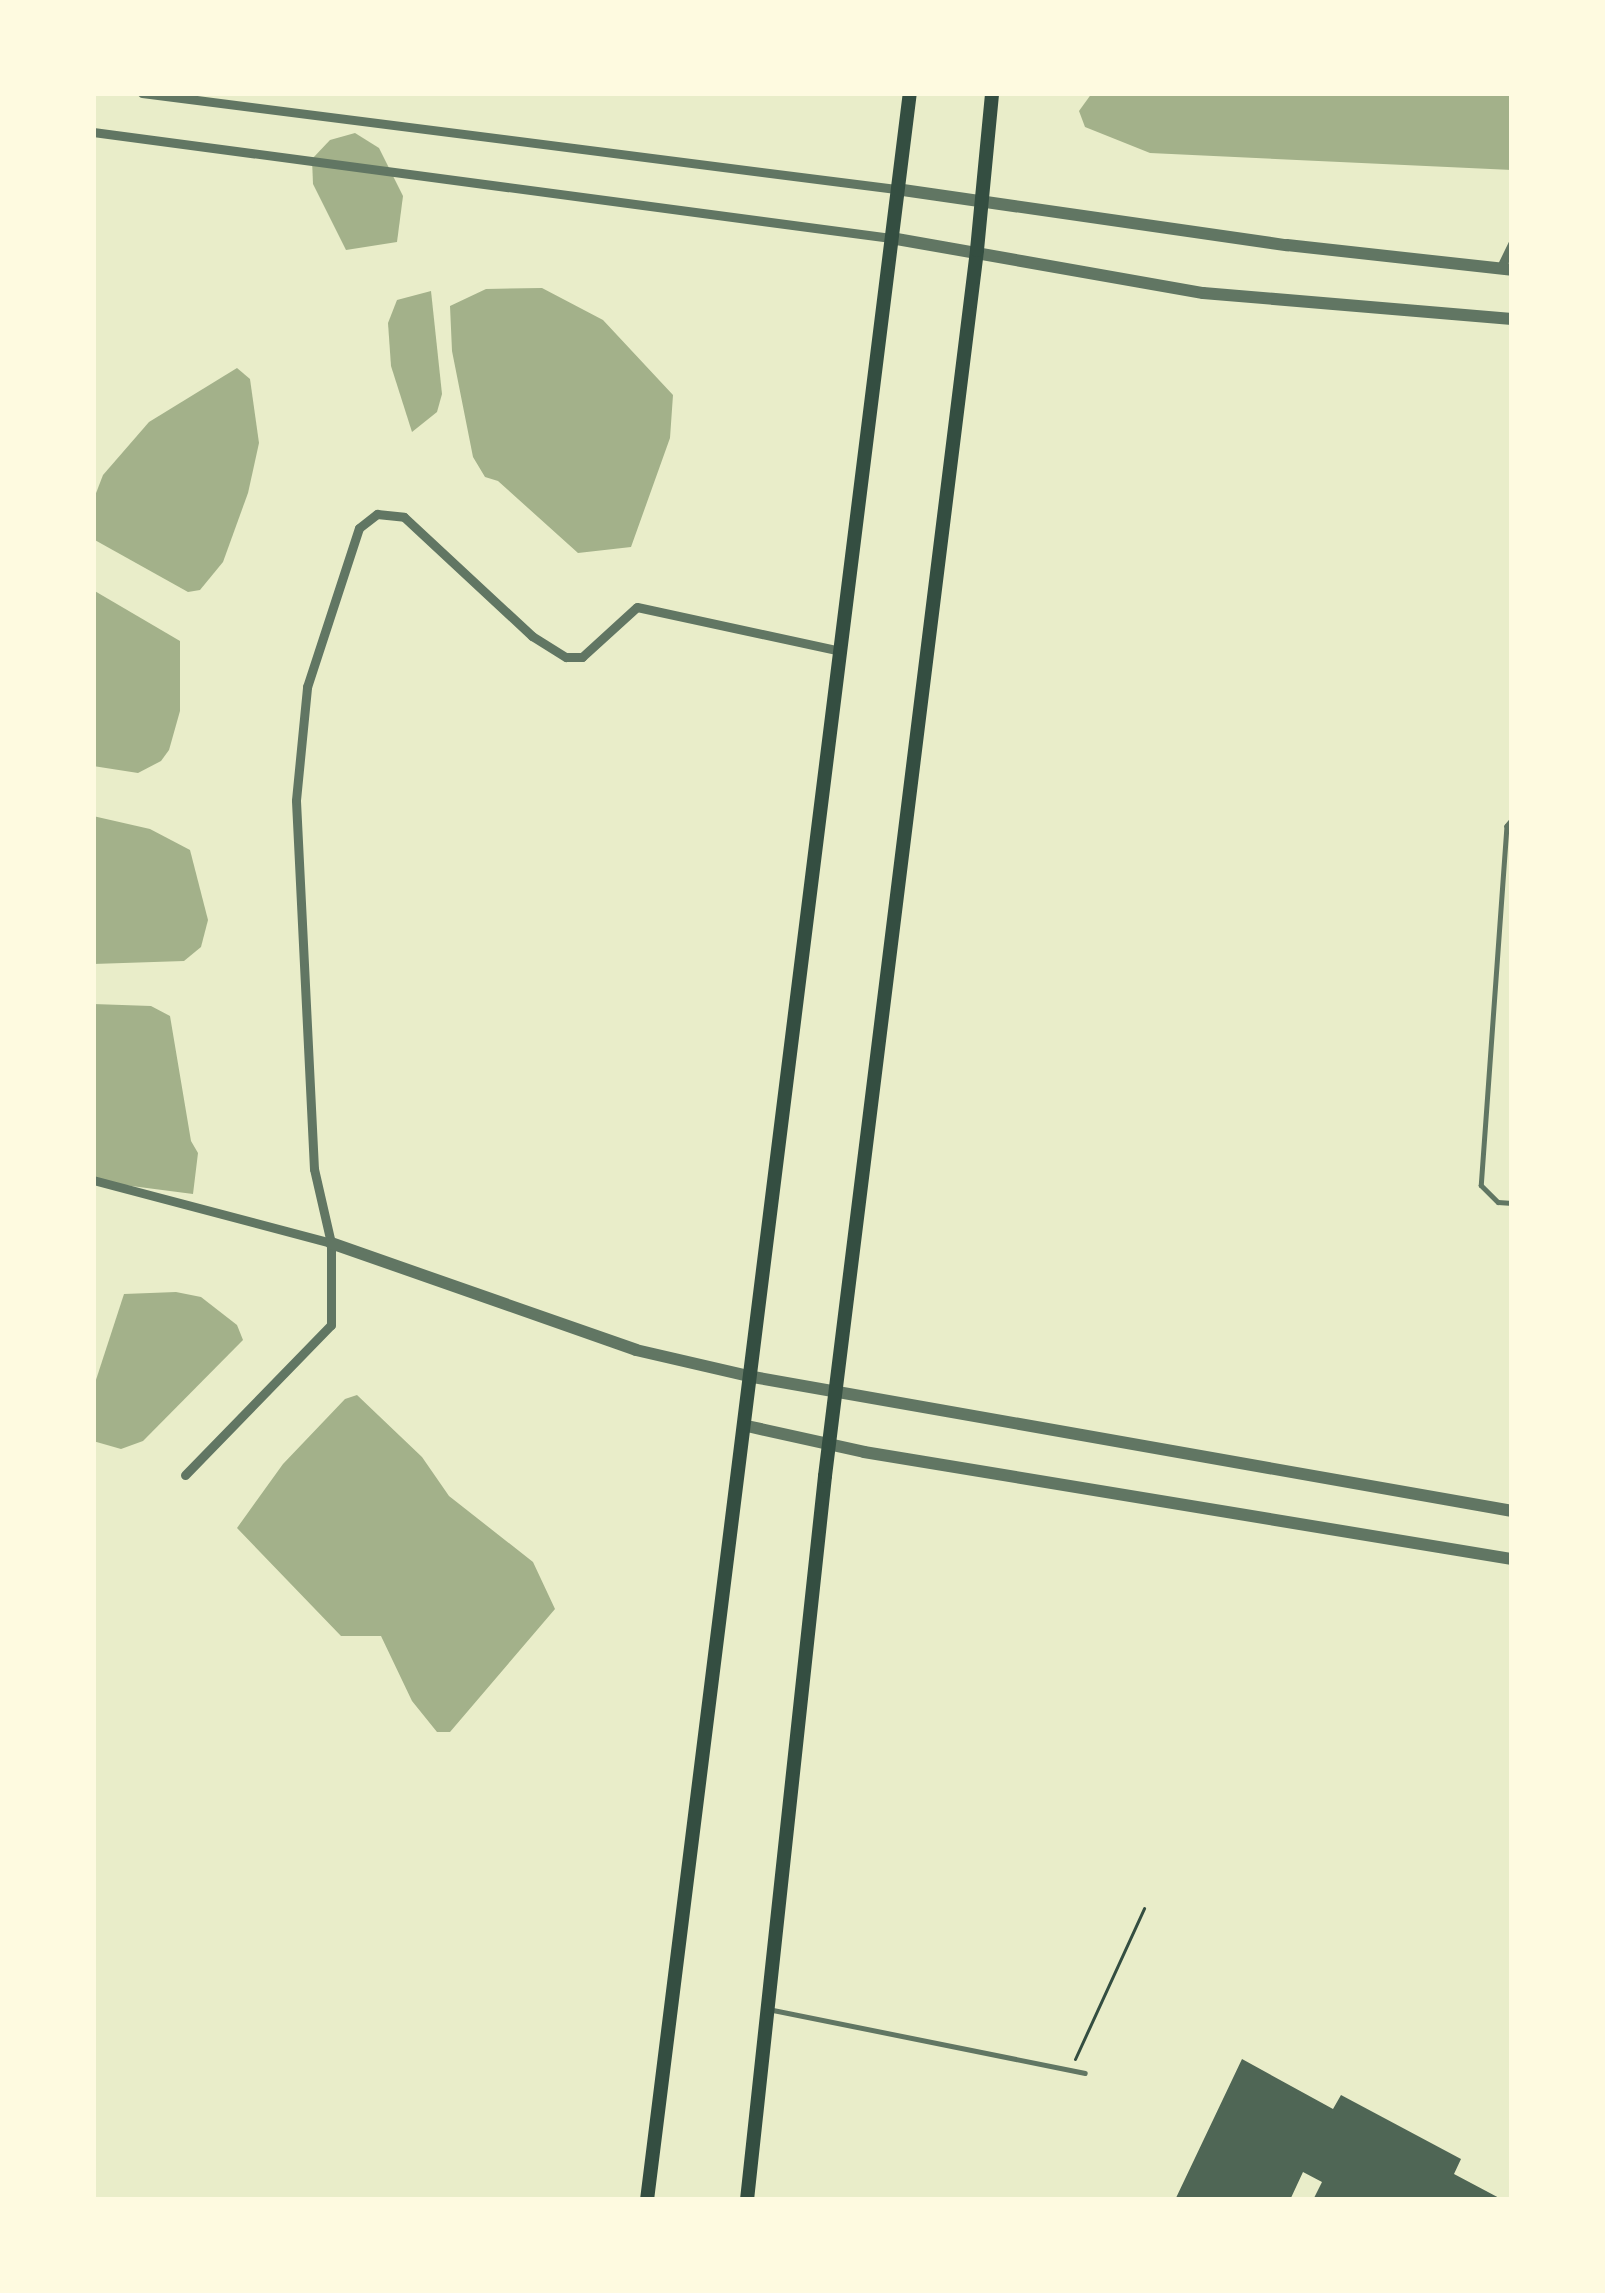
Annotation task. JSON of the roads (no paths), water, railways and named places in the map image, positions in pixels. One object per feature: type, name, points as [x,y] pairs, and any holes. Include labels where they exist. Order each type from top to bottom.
[{"type":"main road","points":[[647,2200],[910,93]]},
{"type":"main road","points":[[746,2200],[829,1445],[977,250],[992,93]]},
{"type":"street","points":[[142,93],[1506,269],[1512,244]]},
{"type":"street","points":[[93,132],[977,250],[1203,293],[1512,319]]},
{"type":"street","points":[[184,1475],[331,1324],[331,1243],[314,1168],[296,800],[307,687],[359,528],[377,514],[404,517],[532,636],[566,657],[582,657],[637,608],[841,651]]},
{"type":"street","points":[[93,1180],[331,1243],[636,1350],[753,1378],[1512,1511]]},
{"type":"street","points":[[747,1426],[829,1445],[1512,1559]]},
{"type":"lane","points":[[1512,820],[1507,826],[1481,1185],[1498,1202],[1512,1203]]},
{"type":"lane","points":[[767,2009],[1085,2073]]}]
